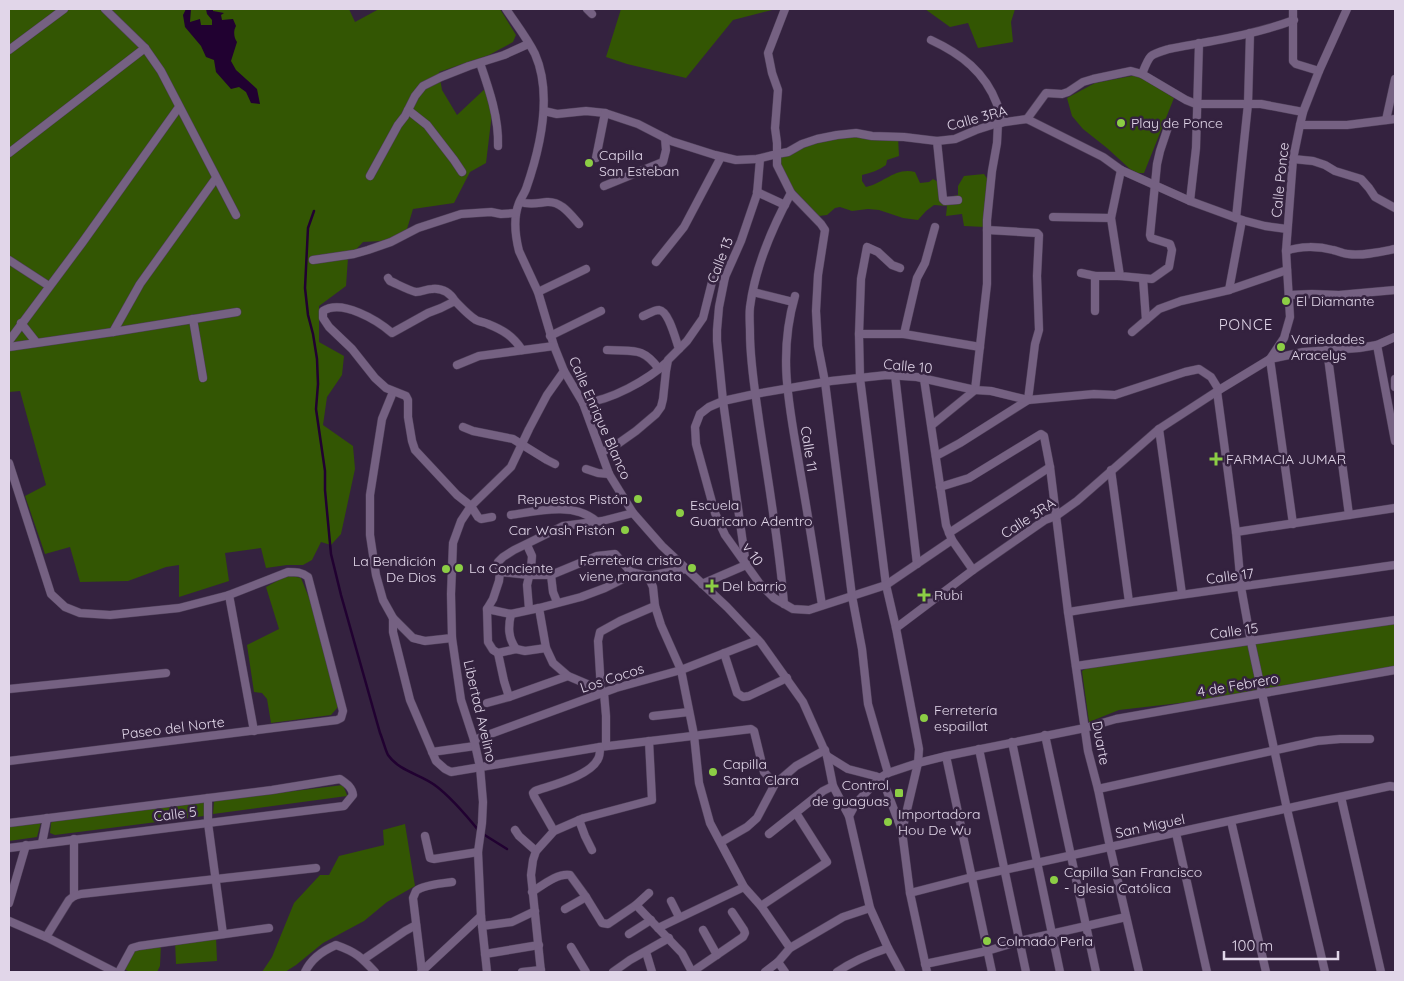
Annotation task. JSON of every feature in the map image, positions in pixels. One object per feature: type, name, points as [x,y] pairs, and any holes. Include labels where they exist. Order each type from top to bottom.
[{"type":"street","points":[[9,50],[64,9]]},
{"type":"street","points":[[105,9],[145,48],[161,71],[236,216]]},
{"type":"street","name":"Calle Enrique Blanco","points":[[506,9],[534,53],[541,71],[544,111],[537,153],[526,190],[516,213],[515,220],[519,252],[538,292],[550,336],[564,371],[583,403],[609,474],[634,513],[662,546],[727,607],[758,640],[803,702],[826,753],[834,786],[849,816],[870,908],[901,972]]},
{"type":"street","points":[[785,9],[768,53],[778,90],[775,128],[778,143],[776,165],[791,193],[821,224],[824,230],[818,275],[816,311],[818,346],[852,596],[862,649],[868,704],[888,774]]},
{"type":"street","points":[[1293,9],[1293,61],[1296,64],[1319,71]]},
{"type":"street","name":"Calle Ponce","points":[[1270,359],[1284,338],[1290,317],[1286,252],[1287,229],[1293,159],[1300,125],[1319,71],[1347,9]]},
{"type":"street","points":[[1142,74],[1149,58],[1157,53],[1250,33],[1294,20]]},
{"type":"street","points":[[1229,290],[1239,219],[1248,104],[1250,33]]},
{"type":"street","points":[[932,40],[964,58],[985,81],[996,103],[1000,123],[992,171],[987,230],[987,284],[975,390],[932,424]]},
{"type":"street","points":[[370,176],[422,86],[441,77],[504,55],[528,43]]},
{"type":"street","points":[[1190,200],[1196,148],[1199,43]]},
{"type":"street","points":[[9,153],[145,48]]},
{"type":"street","points":[[480,63],[494,107],[498,146]]},
{"type":"street","points":[[1027,119],[1046,93],[1062,94],[1088,81],[1131,71],[1142,74],[1196,104],[1276,106],[1303,112]]},
{"type":"street","points":[[1386,120],[1395,79]]},
{"type":"street","points":[[9,341],[179,107]]},
{"type":"street","points":[[408,110],[427,125],[462,172]]},
{"type":"street","name":"Calle 3RA","points":[[544,111],[557,114],[586,111],[605,113],[638,124],[666,138],[721,157],[736,160],[760,159],[788,152],[802,144],[837,134],[856,133],[936,141],[955,140],[976,130],[1000,123],[1027,119],[1103,157],[1121,170],[1190,200],[1239,219],[1265,226],[1287,229]]},
{"type":"street","points":[[596,158],[605,113]]},
{"type":"street","points":[[1300,125],[1347,125],[1395,119]]},
{"type":"street","points":[[1081,273],[1095,276],[1120,276],[1144,279],[1152,278],[1169,267],[1172,250],[1170,244],[1154,240],[1150,235],[1157,164],[1169,124]]},
{"type":"street","points":[[604,186],[663,162],[666,138]]},
{"type":"street","points":[[936,141],[943,199],[945,201],[958,200]]},
{"type":"street","points":[[656,262],[684,227],[721,157]]},
{"type":"street","name":"Calle 13","points":[[746,565],[723,401],[717,341],[719,307],[725,276],[741,241],[757,192],[760,159]]},
{"type":"street","points":[[1293,159],[1325,164],[1335,171],[1361,179],[1375,197],[1395,208]]},
{"type":"street","points":[[1120,276],[1111,218],[1121,170]]},
{"type":"street","points":[[113,332],[140,284],[216,178]]},
{"type":"street","points":[[757,192],[785,205]]},
{"type":"street","points":[[784,604],[780,562],[755,394],[750,345],[750,307],[766,248],[791,193]]},
{"type":"street","points":[[520,202],[529,204],[554,203],[568,211],[579,224]]},
{"type":"street","points":[[313,260],[368,250],[391,242],[418,228],[461,214],[516,213]]},
{"type":"street","points":[[1053,217],[1111,218]]},
{"type":"street","points":[[904,334],[917,278],[926,263],[935,227]]},
{"type":"street","points":[[987,230],[1036,233],[1039,235],[1037,276],[1039,330],[1035,344],[1028,400]]},
{"type":"street","points":[[900,268],[892,265],[878,252],[866,247],[862,278],[859,334],[860,378],[886,585],[919,748],[918,763],[902,831]]},
{"type":"street","points":[[1286,252],[1297,248],[1311,248],[1330,249],[1349,255],[1377,253],[1395,249]]},
{"type":"street","points":[[9,260],[49,286]]},
{"type":"street","points":[[538,292],[586,269]]},
{"type":"street","points":[[1132,332],[1159,309],[1181,301],[1229,290],[1287,270]]},
{"type":"street","points":[[583,403],[605,398],[642,381],[659,369],[679,349],[703,318],[712,282],[725,276]]},
{"type":"street","points":[[1095,276],[1095,311]]},
{"type":"street","points":[[388,278],[390,281],[413,292],[431,288],[447,292],[452,295],[467,314],[478,321],[502,329],[516,341],[522,350]]},
{"type":"street","points":[[1144,279],[1146,320]]},
{"type":"street","points":[[1289,295],[1339,295],[1395,290]]},
{"type":"street","name":"Calle 11","points":[[753,292],[794,299],[787,333],[787,389],[822,605]]},
{"type":"street","points":[[455,301],[428,313],[392,333],[383,325],[363,314],[348,309],[328,308],[323,311],[323,318],[329,327],[352,349],[375,378],[386,388],[406,396],[415,450],[457,495],[471,506],[478,517],[481,519],[492,517]]},
{"type":"street","points":[[643,316],[660,310],[664,312],[679,349]]},
{"type":"street","points":[[550,336],[601,311]]},
{"type":"street","points":[[9,346],[237,312]]},
{"type":"street","points":[[193,319],[203,378]]},
{"type":"street","points":[[21,323],[36,342]]},
{"type":"street","points":[[859,334],[904,334],[980,348]]},
{"type":"street","points":[[1293,524],[1270,359],[1293,354],[1377,345],[1395,337]]},
{"type":"street","points":[[1377,345],[1395,441]]},
{"type":"street","points":[[457,365],[479,356],[554,346]]},
{"type":"street","points":[[607,350],[645,354],[650,357],[659,369]]},
{"type":"street","points":[[1327,350],[1348,515]]},
{"type":"street","name":"Calle 3RA","points":[[896,628],[973,570],[1045,520],[1056,516],[1077,501],[1159,429],[1218,390],[1270,359]]},
{"type":"street","points":[[602,452],[619,443],[656,414],[661,407],[663,399],[668,360]]},
{"type":"street","points":[[936,456],[1028,400],[1094,394],[1115,395],[1199,369],[1211,377],[1218,390],[1241,587],[1251,642],[1261,694],[1325,972]]},
{"type":"street","name":"Libertad Avelino","points":[[487,972],[481,916],[478,852],[483,802],[480,767],[461,700],[452,638],[453,543],[462,521],[471,506],[511,467],[547,396],[564,371]]},
{"type":"street","points":[[895,375],[917,564]]},
{"type":"street","name":"Calle 10","points":[[755,394],[824,382],[895,375],[975,390],[991,391],[1028,400]]},
{"type":"street","points":[[924,379],[946,525],[973,570]]},
{"type":"street","points":[[1395,379],[1395,388]]},
{"type":"street","points":[[393,392],[382,419],[370,495],[370,535],[376,575],[383,600],[393,618],[413,638],[426,641],[452,638]]},
{"type":"street","name":"v 10","points":[[755,394],[723,401],[709,407],[700,414],[695,427],[696,444],[715,513],[725,535],[760,584],[774,598],[793,610],[809,610],[886,585],[917,564],[951,536],[1050,467]]},
{"type":"street","points":[[463,427],[473,431],[513,439],[555,464]]},
{"type":"street","points":[[1159,429],[1182,594]]},
{"type":"street","name":"Duarte","points":[[940,487],[969,478],[1041,434],[1044,436],[1050,467],[1088,751],[1139,972]]},
{"type":"street","points":[[9,463],[51,594],[65,607],[80,613],[110,614],[179,608],[229,595],[254,731]]},
{"type":"street","points":[[586,469],[609,474]]},
{"type":"street","points":[[1112,470],[1129,602]]},
{"type":"street","points":[[1236,532],[1395,508]]},
{"type":"street","points":[[511,515],[564,510],[575,511],[596,521]]},
{"type":"street","points":[[509,697],[495,651],[488,642],[487,609],[493,599],[499,580],[498,562],[503,557],[563,526],[634,513]]},
{"type":"street","points":[[527,545],[532,556],[527,585],[529,609]]},
{"type":"street","points":[[500,572],[551,575],[598,556],[615,554],[631,572],[648,576],[686,569]]},
{"type":"street","points":[[702,584],[746,565]]},
{"type":"street","name":"Calle 17","points":[[1068,612],[1182,594],[1395,565]]},
{"type":"street","name":"Paseo del Norte","points":[[9,761],[254,731],[341,718],[344,711],[308,577],[296,572],[288,572],[229,595]]},
{"type":"street","points":[[487,609],[511,614],[539,608],[606,588],[631,572]]},
{"type":"street","points":[[551,575],[553,592],[557,602]]},
{"type":"street","points":[[648,576],[653,587],[654,606],[681,670],[694,735],[699,783],[710,823],[744,887],[761,906],[790,948]]},
{"type":"street","points":[[554,831],[533,793],[571,779],[589,768],[598,759],[603,747],[606,716],[598,641],[600,632],[654,606]]},
{"type":"street","points":[[539,608],[546,648],[553,663],[568,676],[602,692]]},
{"type":"street","points":[[511,614],[509,633],[511,642],[516,649]]},
{"type":"street","points":[[393,618],[393,632],[410,700],[436,760],[451,772],[603,747],[751,729],[754,731],[764,772],[775,784]]},
{"type":"street","name":"Calle 15","points":[[1076,666],[1395,620]]},
{"type":"street","name":"Los Cocos","points":[[432,752],[474,743],[602,692],[681,670],[758,640]]},
{"type":"street","points":[[495,651],[516,649],[525,651],[546,648]]},
{"type":"street","points":[[724,653],[737,693],[743,697],[787,678]]},
{"type":"street","name":"4 de Febrero","points":[[849,816],[856,803],[880,778],[918,763],[1085,728],[1116,719],[1395,670]]},
{"type":"street","points":[[9,689],[166,673]]},
{"type":"street","points":[[488,703],[568,676]]},
{"type":"street","points":[[653,716],[689,712]]},
{"type":"street","points":[[1045,735],[1096,972]]},
{"type":"street","points":[[1098,788],[1317,741],[1340,739],[1370,740]]},
{"type":"street","points":[[522,972],[541,971],[531,875],[536,851],[554,831],[579,820],[652,800],[649,741]]},
{"type":"street","points":[[1012,742],[1060,972]]},
{"type":"street","points":[[979,749],[1026,972]]},
{"type":"street","points":[[721,842],[757,818],[775,784],[796,766],[826,753],[848,769],[880,778],[885,786],[902,831],[910,893],[927,972]]},
{"type":"street","points":[[946,756],[992,972]]},
{"type":"street","name":"Calle 5","points":[[9,848],[344,806],[353,795],[353,790],[349,785],[340,780],[208,798]]},
{"type":"street","points":[[769,834],[823,791],[834,786]]},
{"type":"street","name":"San Miguel","points":[[910,893],[972,877],[1287,808],[1390,786],[1395,787]]},
{"type":"street","points":[[1341,797],[1381,972]]},
{"type":"street","points":[[9,823],[208,798],[208,823],[223,934]]},
{"type":"street","points":[[761,906],[826,862],[796,813]]},
{"type":"street","points":[[42,843],[47,818]]},
{"type":"street","points":[[579,820],[592,850]]},
{"type":"street","points":[[1231,821],[1266,972]]},
{"type":"street","points":[[515,830],[536,851]]},
{"type":"street","points":[[1176,833],[1207,972]]},
{"type":"street","points":[[425,836],[430,858],[478,852]]},
{"type":"street","points":[[74,839],[78,895]]},
{"type":"street","points":[[9,903],[26,845]]},
{"type":"street","points":[[46,937],[69,900],[78,895],[316,868]]},
{"type":"street","points":[[532,892],[554,878],[565,874],[570,875],[602,923],[605,924],[608,924],[636,905],[649,893]]},
{"type":"street","points":[[452,882],[417,889],[413,898],[422,972],[431,968],[481,916]]},
{"type":"street","points":[[658,928],[744,887]]},
{"type":"street","points":[[565,909],[586,897]]},
{"type":"street","points":[[671,901],[679,917]]},
{"type":"street","points":[[636,905],[669,938],[682,954],[692,972],[743,937],[744,930],[732,912]]},
{"type":"street","points":[[765,972],[778,962],[790,948],[843,917],[870,908]]},
{"type":"street","points":[[482,926],[512,922],[535,912]]},
{"type":"street","points":[[925,964],[1126,917]]},
{"type":"street","points":[[629,934],[652,920]]},
{"type":"street","points":[[9,921],[117,972],[132,948],[269,928]]},
{"type":"street","points":[[364,959],[416,925]]},
{"type":"street","points":[[703,930],[717,955]]},
{"type":"street","points":[[613,972],[669,938]]},
{"type":"street","points":[[305,972],[309,963],[336,945],[352,951],[364,959],[375,972]]},
{"type":"street","points":[[485,954],[539,945]]},
{"type":"street","points":[[571,947],[586,972]]},
{"type":"street","points":[[837,972],[874,952],[888,948]]},
{"type":"street","points":[[646,952],[652,972]]},
{"type":"street","points":[[778,962],[785,972]]},
{"type":"green space","points":[[9,9],[349,9],[355,22],[379,9],[500,9],[516,35],[513,42],[489,55],[439,72],[442,90],[457,115],[489,85],[493,105],[486,163],[470,172],[454,203],[413,209],[407,229],[398,240],[363,242],[348,258],[346,286],[319,306],[319,342],[344,356],[342,375],[327,397],[323,425],[353,446],[355,469],[341,534],[331,545],[321,542],[312,560],[303,565],[266,568],[261,548],[225,553],[229,581],[179,597],[179,565],[166,567],[128,581],[80,582],[70,547],[45,554],[25,496],[46,485],[20,391],[9,392]]},
{"type":"green space","points":[[621,9],[776,9],[733,20],[686,78],[606,57]]},
{"type":"green space","points":[[925,9],[1015,9],[1011,22],[1013,42],[978,48],[968,23],[950,27]]},
{"type":"green space","name":"Play de Ponce","points":[[1137,75],[1174,98],[1144,173],[1138,173],[1130,169],[1083,129],[1072,116],[1067,98],[1095,83]]},
{"type":"green space","points":[[837,135],[898,137],[899,156],[887,160],[886,165],[881,168],[862,175],[862,181],[866,187],[895,174],[908,171],[915,172],[920,183],[929,182],[933,179],[940,183],[944,198],[958,195],[958,186],[964,176],[984,174],[988,180],[985,227],[964,226],[962,214],[946,216],[947,206],[934,205],[918,220],[903,218],[879,210],[852,211],[840,207],[835,208],[827,215],[819,216],[789,185],[778,158],[790,151],[801,149]]},
{"type":"green space","points":[[288,575],[301,578],[316,615],[338,707],[331,715],[271,723],[267,699],[262,693],[254,692],[247,645],[279,629],[266,587]]},
{"type":"green space","points":[[1395,620],[1395,670],[1261,691],[1251,642]]},
{"type":"green space","points":[[1247,642],[1258,694],[1119,710],[1089,722],[1082,671],[1094,664]]},
{"type":"green space","points":[[343,785],[349,800],[347,796],[213,814],[214,801]]},
{"type":"green space","points":[[204,798],[204,816],[55,835],[50,833],[51,823],[54,820]]},
{"type":"green space","points":[[41,822],[37,837],[9,841],[9,826]]},
{"type":"green space","points":[[405,824],[415,886],[387,902],[364,921],[323,943],[285,972],[262,972],[272,957],[294,903],[320,875],[329,875],[339,856],[384,845],[383,830]]},
{"type":"green space","points":[[216,937],[217,961],[176,964],[175,941]]},
{"type":"green space","points":[[161,944],[160,966],[157,972],[131,972],[123,969],[133,948]]},
{"type":"shaded area","points":[[186,9],[191,9],[190,22],[200,19],[201,25],[212,25],[212,20],[207,14],[206,9],[213,9],[213,11],[224,13],[221,15],[222,20],[233,19],[236,26],[234,34],[237,42],[231,61],[236,70],[257,89],[260,104],[251,103],[246,92],[239,87],[231,89],[216,72],[214,60],[206,57],[201,46],[185,27],[183,15]]},
{"type":"waterway","points":[[314,211],[308,228],[305,288],[308,315],[317,359],[316,409],[325,471],[331,554],[341,595],[388,755],[398,765],[430,782],[442,791],[459,807],[479,831]]},
{"type":"waterway","points":[[483,834],[507,849]]},
{"type":"place","name":"Play de Ponce","points":[[1121,123]]},
{"type":"place","name":"Capilla San Esteban","points":[[589,163]]},
{"type":"place","name":"El Diamante","points":[[1286,301]]},
{"type":"place","name":"Variedades Aracelys","points":[[1281,347]]},
{"type":"place","name":"FARMACIA JUMAR","points":[[1216,459]]},
{"type":"place","name":"Repuestos Pistón","points":[[638,499]]},
{"type":"place","name":"Escuela Guaricano Adentro","points":[[680,513]]},
{"type":"place","name":"Car Wash Pistón","points":[[625,530]]},
{"type":"place","name":"La Conciente","points":[[459,568]]},
{"type":"place","name":"Ferretería cristo viene maranata","points":[[692,568]]},
{"type":"place","name":"La Bendición De Dios","points":[[446,569]]},
{"type":"place","name":"Del barrio","points":[[712,586]]},
{"type":"place","name":"Rubi","points":[[924,595]]},
{"type":"place","name":"Ferretería espaillat","points":[[924,718]]},
{"type":"place","name":"Capilla Santa Clara","points":[[713,772]]},
{"type":"place","name":"Control de guaguas","points":[[899,793]]},
{"type":"place","name":"Importadora Hou De Wu","points":[[888,822]]},
{"type":"place","name":"Capilla San Francisco - Iglesia Católica","points":[[1054,880]]},
{"type":"place","name":"Colmado Perla","points":[[987,941]]},
{"type":"district","name":"PONCE","points":[[1246,325]]}]
